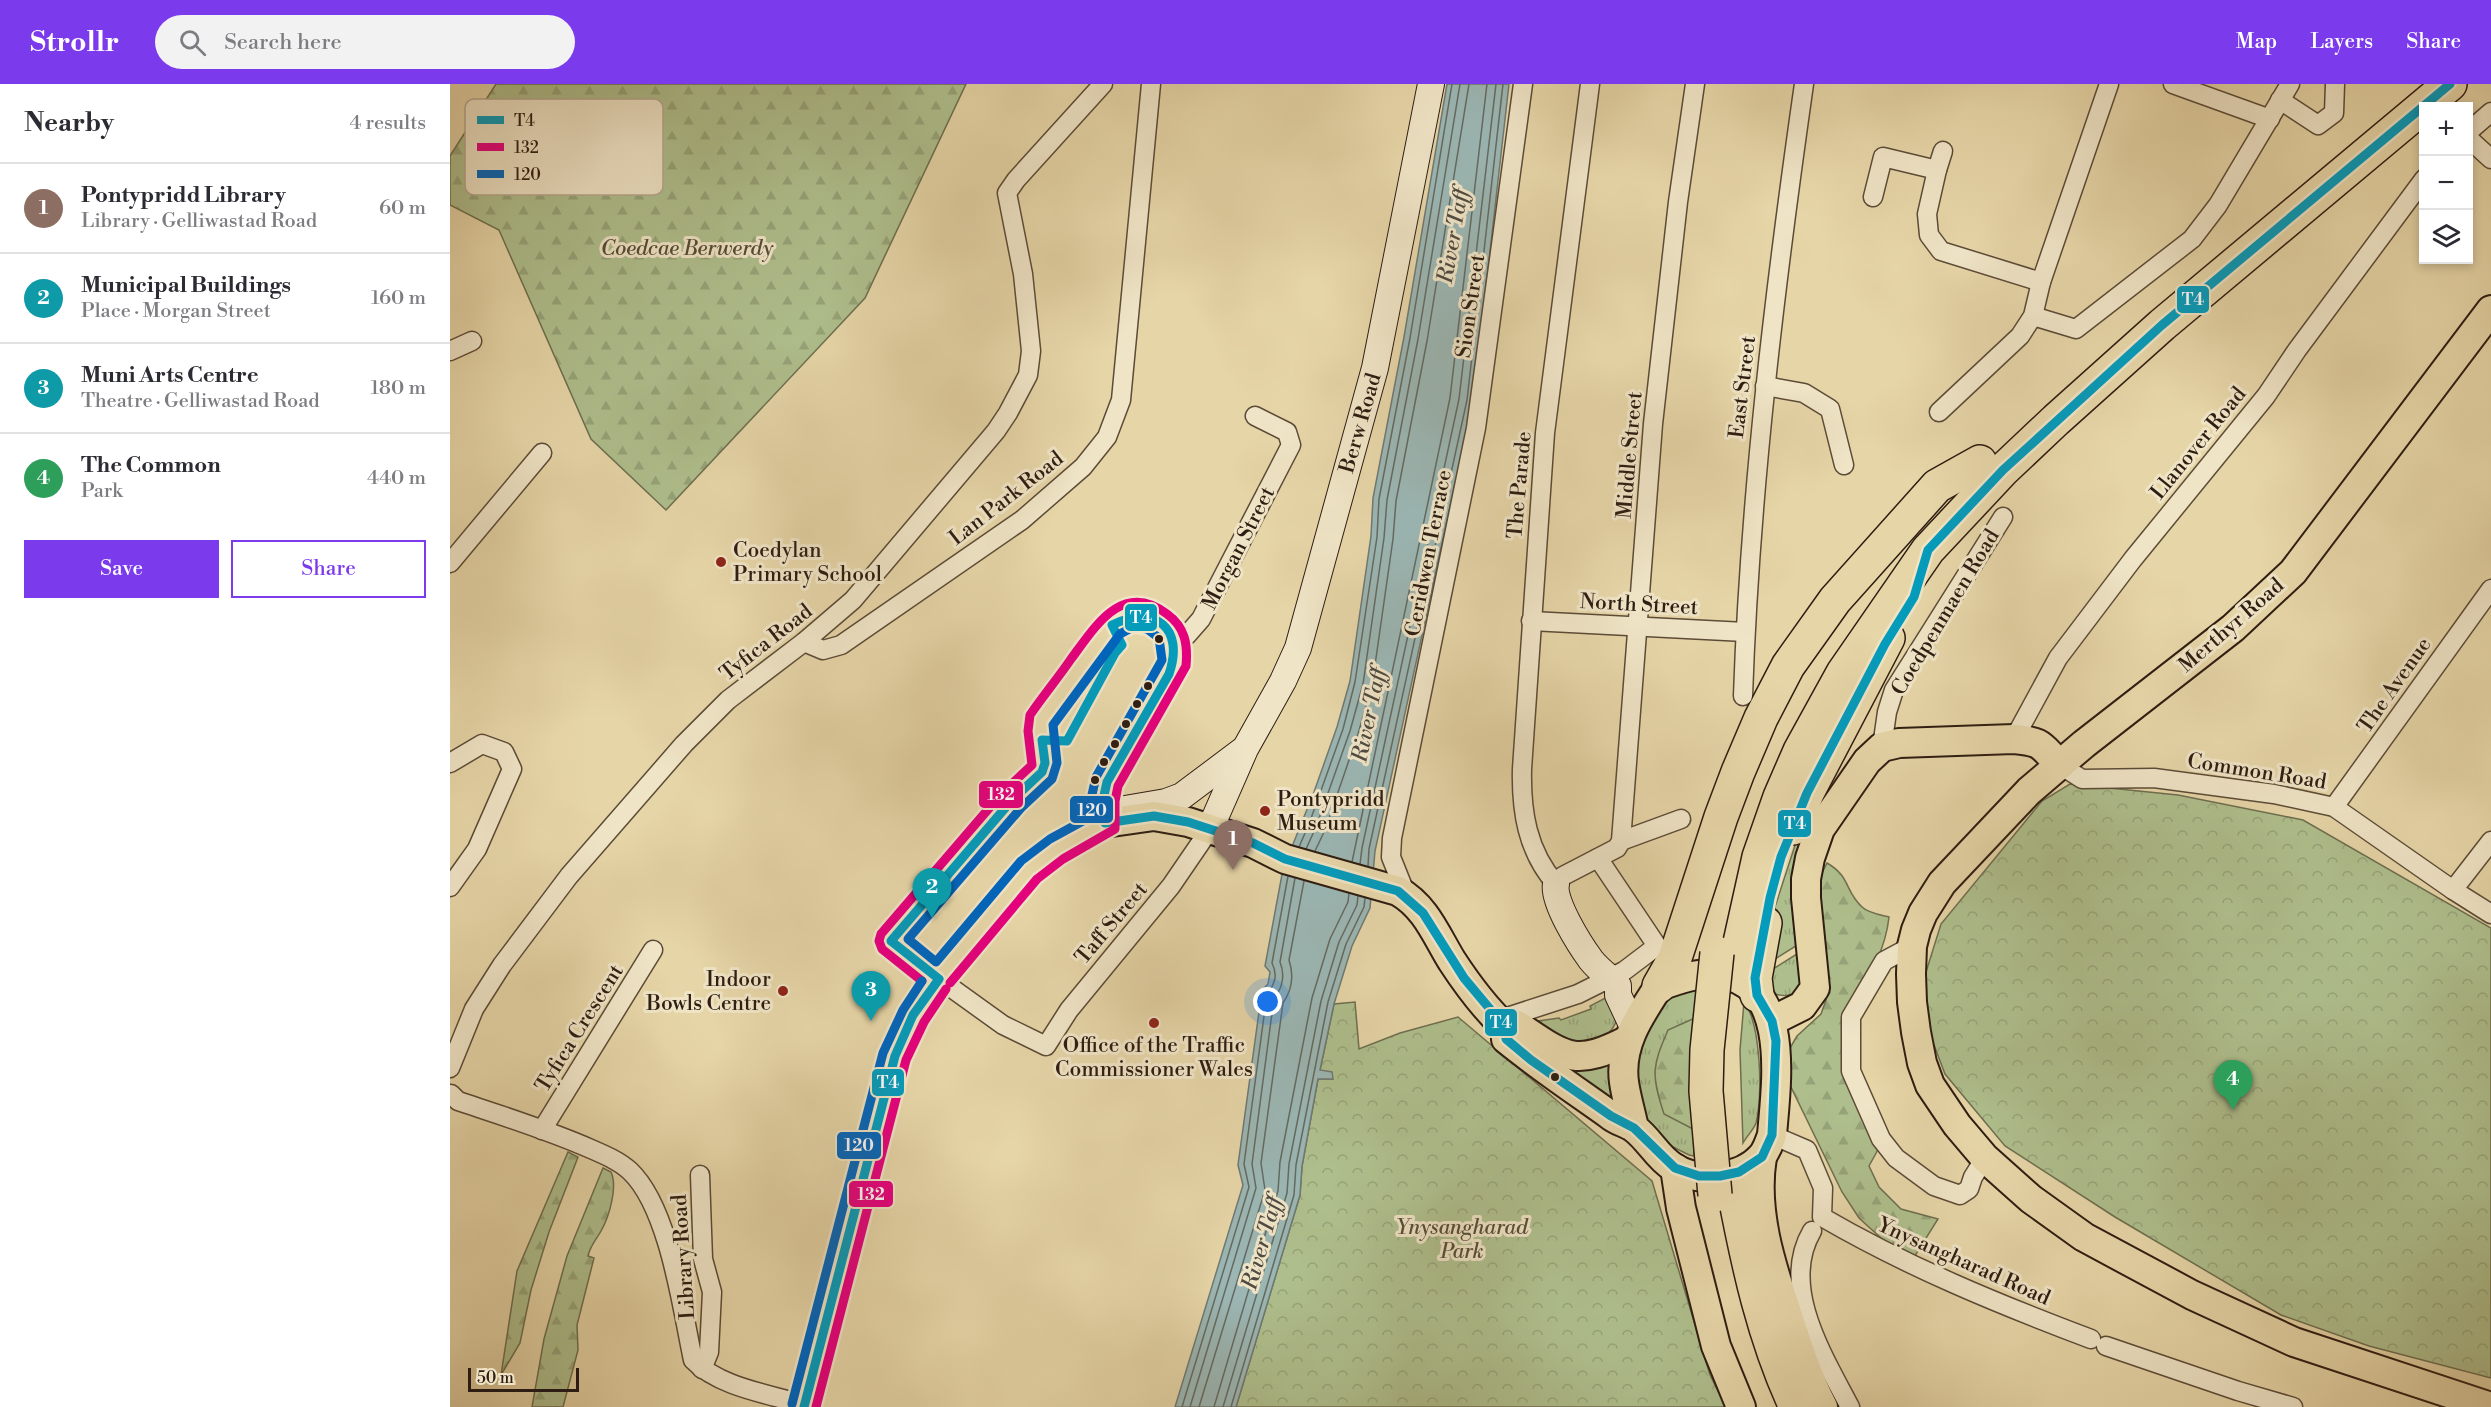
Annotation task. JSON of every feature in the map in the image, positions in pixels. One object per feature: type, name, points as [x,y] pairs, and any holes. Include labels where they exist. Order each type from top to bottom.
[{"type":"highway","points":[[1727,954],[1723,916],[1737,862],[1752,815],[1782,746],[1835,643],[1909,544],[1980,462],[2134,321],[2417,84]]},
{"type":"highway","points":[[1796,1407],[1771,1342],[1724,1193],[1708,1132],[1707,1060],[1727,954],[1780,797],[1800,751],[1843,673],[1928,550],[2003,470],[2170,318],[2450,84]]},
{"type":"highway","points":[[1659,986],[1675,958],[1717,827],[1738,772],[1761,718],[1788,666],[1835,600],[1937,486],[1980,462]]},
{"type":"highway","points":[[1765,1008],[1755,978],[1770,898],[1781,857],[1807,793],[1885,644],[1914,597],[1928,550]]},
{"type":"highway","points":[[1724,1193],[1730,1273],[1747,1335],[1774,1407]]},
{"type":"main road","name":"Berw Road","points":[[1210,829],[1245,749],[1283,681],[1298,648],[1376,368],[1431,84]]},
{"type":"main road","name":"Merthyr Road","points":[[2491,310],[2293,572],[2233,628],[2029,791],[1942,883],[1923,913],[1912,946],[1911,1002],[1922,1063],[1930,1085],[1941,1102],[1985,1158],[2031,1199],[2084,1237],[2192,1295],[2294,1342],[2491,1407]]},
{"type":"main road","points":[[1765,1008],[1802,1006],[1815,988],[1806,898],[1806,879],[1810,858],[1820,829],[1867,761],[1882,747],[1899,743],[2014,739],[2033,741],[2044,746],[2060,765]]},
{"type":"main road","name":"Berw Road","points":[[1105,823],[1114,813],[1126,808],[1166,802],[1182,796],[1245,749]]},
{"type":"main road","points":[[804,1406],[904,1029],[923,998],[1024,875],[1041,860],[1105,823],[1154,816],[1188,822],[1253,843],[1285,859],[1402,894],[1429,919],[1452,961],[1502,1024],[1506,1039],[1531,1060],[1596,1103],[1611,1116],[1634,1128],[1675,1168],[1699,1176],[1720,1176],[1739,1172],[1767,1146]]},
{"type":"main road","points":[[1556,884],[1555,893],[1564,914],[1592,961],[1614,982],[1630,1033]]},
{"type":"main road","points":[[1614,982],[1645,987],[1659,986],[1699,975],[1732,976],[1765,1008],[1776,1041],[1767,1146],[1759,1176],[1759,1195],[1766,1244],[1801,1358],[1823,1407]]},
{"type":"main road","points":[[1634,1128],[1624,1082],[1624,1057],[1630,1033],[1659,986]]},
{"type":"main road","points":[[1502,1024],[1517,1025],[1556,1050],[1580,1057],[1594,1056],[1630,1033]]},
{"type":"main road","points":[[1675,1168],[1681,1208],[1713,1335],[1741,1407]]},
{"type":"street","name":"Tyfica Road","points":[[450,1068],[474,1009],[502,965],[569,876],[684,744],[714,714],[853,600],[996,431],[1008,413],[1028,375],[1030,351],[1023,273],[1007,193],[1103,84]]},
{"type":"street","name":"Lan Park Road","points":[[804,642],[823,650],[840,645],[1022,520],[1083,467],[1107,437],[1121,400],[1151,84]]},
{"type":"street","name":"Sion Street","points":[[1476,428],[1523,84]]},
{"type":"street","name":"The Parade","points":[[1556,884],[1546,873],[1535,852],[1525,824],[1521,798],[1545,433],[1590,84]]},
{"type":"street","name":"Middle Street","points":[[1622,836],[1653,424],[1678,202],[1695,84]]},
{"type":"street","name":"East Street","points":[[1743,696],[1745,632],[1758,446],[1785,215],[1804,84]]},
{"type":"street","points":[[1939,412],[2041,318],[2041,282],[2109,84]]},
{"type":"street","points":[[2173,84],[2270,119]]},
{"type":"street","points":[[2041,318],[2076,329],[2192,239],[2218,205],[2290,84]]},
{"type":"street","points":[[2280,100],[2318,125],[2334,113],[2335,84]]},
{"type":"street","points":[[2473,128],[2491,112]]},
{"type":"street","points":[[2473,142],[2491,159]]},
{"type":"street","points":[[1943,152],[1927,214],[1929,236],[1941,251],[2041,282]]},
{"type":"street","points":[[1873,197],[1883,157],[1937,170]]},
{"type":"street","name":"Llanover Road","points":[[2014,739],[2058,658],[2133,559],[2266,396],[2297,350],[2419,186]]},
{"type":"street","points":[[450,351],[472,341]]},
{"type":"street","points":[[1765,386],[1804,393],[1830,409],[1844,465]]},
{"type":"street","name":"Morgan Street","points":[[1105,823],[1103,800],[1107,782],[1174,664],[1173,643],[1186,635],[1201,620],[1292,445],[1287,432],[1255,416]]},
{"type":"street","name":"Ceridwen Terrace","points":[[1402,894],[1391,857],[1392,838],[1476,428]]},
{"type":"street","points":[[450,562],[542,453]]},
{"type":"street","name":"Coedpenmaen Road","points":[[1882,747],[1887,712],[1894,690],[2003,517]]},
{"type":"street","name":"The Avenue","points":[[2334,807],[2489,595]]},
{"type":"street","name":"North Street","points":[[1532,621],[1745,632]]},
{"type":"street","points":[[450,763],[482,744],[504,752],[512,769],[477,849],[450,887]]},
{"type":"street","name":"Common Road","points":[[2060,765],[2082,779],[2154,778],[2274,794],[2334,807],[2491,914]]},
{"type":"street","points":[[1556,884],[1563,876],[1617,848],[1622,836],[1681,819]]},
{"type":"street","name":"Taff Street","points":[[939,979],[1003,1025],[1046,1046],[1069,1010],[1171,886],[1210,829]]},
{"type":"street","points":[[2453,890],[2491,841]]},
{"type":"street","points":[[1502,1024],[1614,982],[1657,946],[1598,858]]},
{"type":"street","points":[[1912,946],[1884,961],[1851,1017],[1851,1071],[1881,1138],[1896,1158],[1934,1186],[1960,1195],[1969,1189],[1973,1177],[1985,1158]]},
{"type":"street","name":"Tyfica Crescent","points":[[543,1130],[653,950]]},
{"type":"street","points":[[450,1093],[458,1101],[573,1141],[617,1161],[640,1182],[666,1241],[693,1360],[717,1378],[804,1406]]},
{"type":"street","points":[[1767,1146],[1807,1150],[1823,1188],[1817,1224],[1805,1242],[1802,1256],[1802,1293],[1817,1341],[1850,1407]]},
{"type":"street","name":"Library Road","points":[[700,1175],[703,1259],[712,1292],[709,1352],[702,1369]]},
{"type":"street","name":"Ynysangharad Road","points":[[1817,1224],[1871,1245],[1924,1272],[2098,1343],[2238,1391],[2294,1407]]},
{"type":"green space","name":"Coedcae Berwerdy","points":[[496,84],[966,84],[865,298],[666,510],[591,439],[499,230],[450,205],[450,156],[465,133],[465,195],[663,195],[663,99],[486,99]]},
{"type":"green space","points":[[2070,784],[2178,795],[2303,820],[2491,928],[2491,1378],[2369,1346],[2281,1315],[2115,1217],[2005,1146],[1945,1074],[1931,1037],[1920,991],[1941,924],[2042,801]]},
{"type":"green space","points":[[1799,833],[1806,834],[1799,944],[1764,966],[1774,910]]},
{"type":"green space","points":[[1827,863],[1840,873],[1852,895],[1862,907],[1889,917],[1878,957],[1846,1017],[1880,1146],[1869,1166],[1879,1187],[1901,1209],[1938,1219],[1913,1259],[1883,1240],[1859,1218],[1842,1192],[1789,1083],[1790,1048],[1797,1036],[1821,1014],[1826,1000],[1828,982],[1818,881]]},
{"type":"green space","points":[[1800,952],[1801,976],[1798,990],[1785,996],[1775,994],[1769,987],[1765,974]]},
{"type":"green space","points":[[1699,987],[1694,1156],[1667,1144],[1645,1118],[1633,1065],[1654,1010],[1676,994]]},
{"type":"green space","points":[[1611,995],[1619,1014],[1613,1028],[1596,1043],[1581,1046],[1569,1045],[1531,1022],[1559,1018],[1561,1020],[1591,1009],[1590,1006]]},
{"type":"green space","name":"Ynysangharad Park","points":[[1355,1002],[1359,1049],[1400,1033],[1458,1017],[1652,1181],[1710,1375],[1726,1407],[1236,1407],[1300,1195],[1302,1166],[1318,1079],[1332,1079],[1320,1070],[1334,1004]]},
{"type":"green space","points":[[1744,1002],[1754,1026],[1760,1079],[1756,1123],[1743,1143],[1740,1050]]},
{"type":"green space","points":[[1697,1017],[1693,1129],[1664,1114],[1655,1080],[1655,1071],[1668,1030]]},
{"type":"green space","points":[[1513,1032],[1611,1062],[1614,1100],[1602,1095]]},
{"type":"green space","points":[[568,1152],[578,1157],[549,1232],[531,1290],[520,1343],[501,1375],[517,1271]]},
{"type":"green space","points":[[603,1168],[611,1172],[613,1178],[612,1202],[607,1218],[588,1256],[594,1258],[577,1325],[578,1350],[563,1407],[532,1407],[544,1339],[567,1256]]},
{"type":"water","name":"River Taff","points":[[1447,84],[1509,84],[1473,401],[1375,851],[1370,908],[1352,946],[1334,1004],[1320,1070],[1332,1072],[1333,1079],[1318,1079],[1302,1166],[1300,1195],[1236,1407],[1175,1407],[1243,1185],[1238,1165],[1262,990],[1268,984],[1270,972],[1265,966],[1283,869],[1314,792],[1337,727],[1350,681],[1371,536],[1373,498],[1404,337]]},
{"type":"transit line","name":"T4","points":[[804,1407],[895,1056],[913,1015],[939,979],[891,941],[1012,800],[1042,772],[1045,763],[1042,740],[1067,741],[1115,653],[1122,645],[1112,625],[1141,617],[1163,624],[1173,644],[1173,658],[1169,674],[1107,782],[1103,800],[1105,823],[1154,816],[1188,822],[1253,843],[1285,859],[1398,891],[1423,913],[1464,978],[1505,1027],[1506,1039],[1531,1060],[1611,1116],[1634,1128],[1675,1168],[1699,1176],[1720,1176],[1739,1172],[1762,1157],[1772,1135],[1776,1041],[1772,1021],[1757,995],[1755,978],[1770,898],[1781,857],[1807,793],[1885,644],[1914,597],[1928,550],[2003,470],[2162,325],[2450,84]]},
{"type":"transit line","name":"132","points":[[922,981],[882,949],[879,941],[881,934],[1003,792],[1032,765],[1028,731],[1030,715],[1090,634],[1111,612],[1123,605],[1136,602],[1151,605],[1167,614],[1181,630],[1186,643],[1186,666],[1118,786],[1115,801],[1115,829],[1063,859],[1037,879],[950,983]]},
{"type":"transit line","name":"120","points":[[1133,627],[1147,629],[1159,638],[1162,660],[1096,777],[1091,799],[1092,816],[1050,839],[1021,861],[936,962],[908,939],[1021,808],[1052,779],[1057,763],[1053,725],[1120,634],[1133,627]]},
{"type":"transit line","name":"120","points":[[792,1404],[883,1053],[903,1010],[922,981]]},
{"type":"transit line","name":"132","points":[[816,1407],[906,1060],[924,1022],[946,989]]},
{"type":"place","name":"Coedylan Primary School","points":[[721,562]]},
{"type":"place","name":"Pontypridd Museum","points":[[1265,811]]},
{"type":"place","name":"Pontypridd Library","points":[[1233,870]]},
{"type":"place","name":"Municipal Buildings","points":[[932,918]]},
{"type":"place","name":"Indoor Bowls Centre","points":[[783,991]]},
{"type":"place","name":"Muni Arts Centre","points":[[871,1021]]},
{"type":"place","name":"Office of the Traffic Commissioner Wales","points":[[1154,1023]]},
{"type":"place","name":"The Common","points":[[2233,1110]]}]
